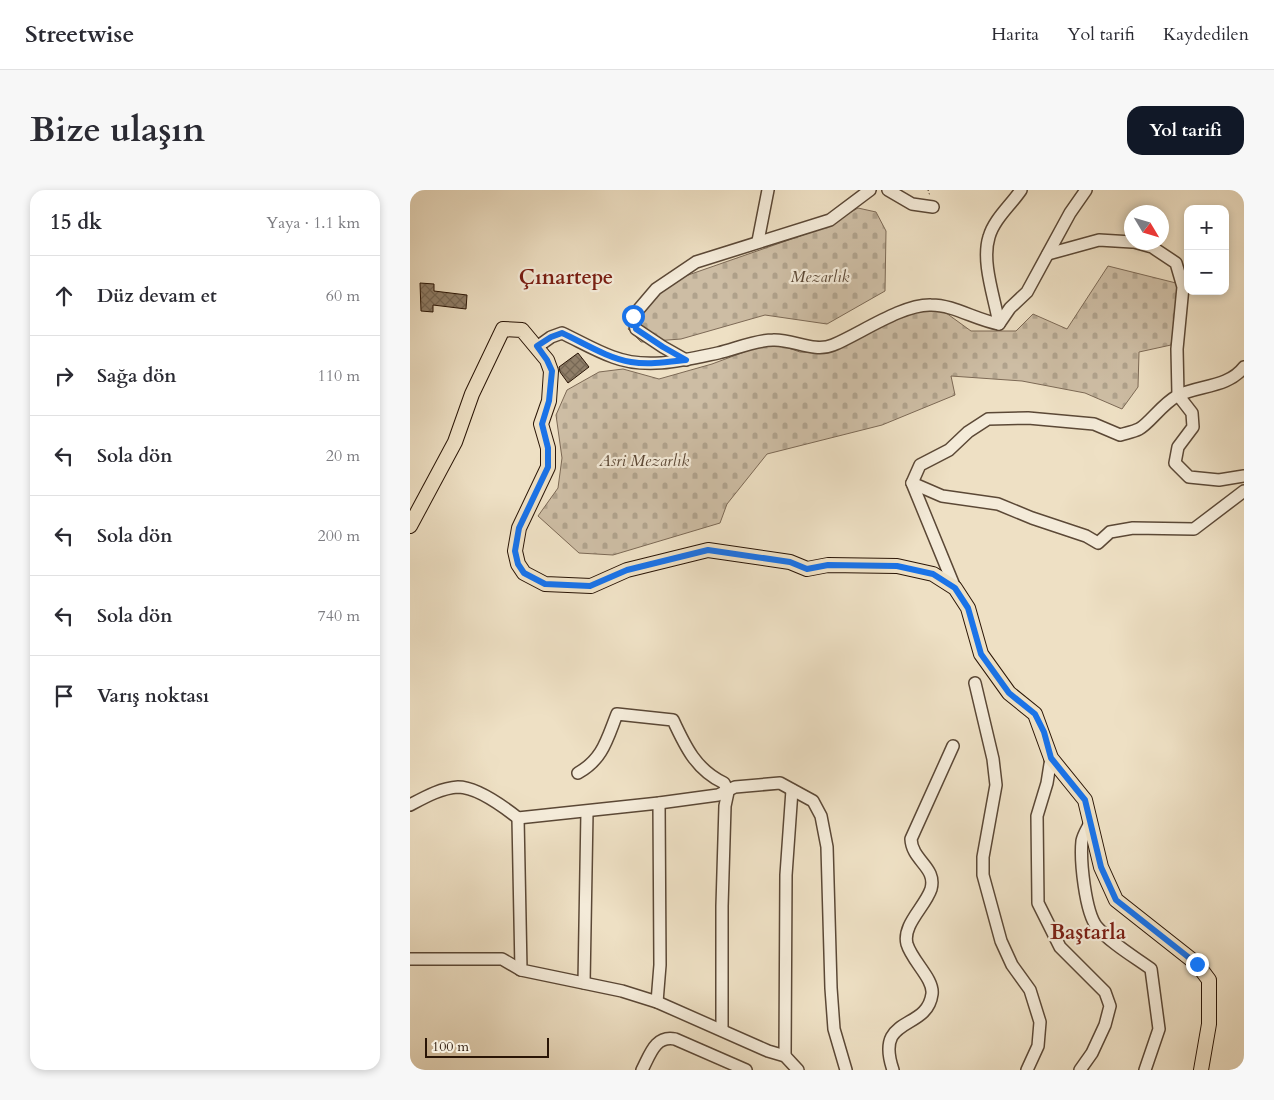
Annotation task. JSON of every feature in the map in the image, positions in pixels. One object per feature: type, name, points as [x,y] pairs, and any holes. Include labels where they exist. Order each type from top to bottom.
[{"type":"main road","points":[[410,526],[455,442],[472,394],[503,329],[522,330],[537,346],[552,371],[549,401],[542,424],[548,448],[548,467],[519,528],[515,551],[518,564],[534,580],[545,584],[590,586],[627,570],[708,550],[790,562],[807,569],[828,565],[897,566],[933,574],[955,588],[968,608],[981,654],[1009,693],[1035,714],[1044,732],[1051,758],[1085,800],[1101,867],[1116,900],[1197,964],[1209,980],[1209,1024],[1202,1064]]},
{"type":"street","points":[[758,241],[768,190]]},
{"type":"street","points":[[686,360],[636,329],[633,316],[656,289],[696,262],[758,241],[781,237],[830,220],[870,190]]},
{"type":"street","points":[[888,190],[902,200],[912,204],[933,207]]},
{"type":"street","points":[[999,324],[986,262],[989,237],[997,221],[1021,190]]},
{"type":"street","points":[[999,324],[1010,308],[1027,292],[1086,190]]},
{"type":"street","points":[[1048,254],[1099,240],[1124,241]]},
{"type":"street","points":[[1156,250],[1176,263],[1183,286],[1177,350],[1178,395],[1192,413],[1193,427],[1178,447],[1175,463],[1189,476],[1219,480],[1244,476]]},
{"type":"street","points":[[537,346],[551,337],[562,333],[613,357],[631,362],[653,363],[686,360],[773,340],[816,347],[831,346],[893,315],[928,304],[946,306],[982,321],[999,324]]},
{"type":"street","points":[[955,588],[912,483],[920,465],[949,450],[968,432],[988,418],[1028,418],[1094,424],[1120,435],[1140,428],[1158,409],[1178,395],[1218,384],[1241,372],[1244,367]]},
{"type":"street","points":[[912,483],[942,496],[998,504],[1032,518],[1086,536],[1098,543],[1110,532],[1132,528],[1194,529],[1244,491]]},
{"type":"street","points":[[975,682],[993,760],[996,785],[983,857],[984,875],[1001,940],[1012,965],[1030,990],[1040,1022],[1038,1046],[1027,1070]]},
{"type":"street","points":[[578,773],[590,766],[600,756],[617,714],[672,720],[693,759],[710,776],[724,783],[728,792],[722,906],[724,1005],[722,1030]]},
{"type":"street","points":[[893,1070],[888,1046],[890,1039],[893,1034],[918,1016],[928,1005],[932,995],[930,980],[915,962],[907,942],[909,928],[926,899],[932,880],[929,870],[912,850],[911,839],[953,746]]},
{"type":"street","points":[[1051,758],[1047,783],[1037,816],[1038,903],[1060,948],[1105,992],[1110,1006],[1105,1025],[1092,1053],[1080,1070]]},
{"type":"street","points":[[410,805],[434,793],[460,787],[490,798],[518,818],[659,803],[728,792],[735,787],[780,783],[813,802],[823,824],[827,847],[830,988],[834,1029],[846,1070]]},
{"type":"street","points":[[785,1056],[786,875],[792,790]]},
{"type":"street","points":[[657,1002],[660,965],[659,803]]},
{"type":"street","points":[[584,983],[587,812]]},
{"type":"street","points":[[518,818],[521,970]]},
{"type":"street","points":[[1090,823],[1082,839],[1082,856],[1085,893],[1096,925],[1112,942],[1152,969],[1159,1029],[1145,1070]]},
{"type":"street","points":[[410,959],[502,959],[521,970],[622,990],[657,1002],[768,1051],[785,1056],[798,1070]]},
{"type":"street","points":[[642,1070],[659,1040],[665,1037],[674,1039],[746,1070]]},
{"type":"street","points":[[1192,1070],[1202,1064]]},
{"type":"green space","name":"Mezarlık","points":[[858,208],[876,212],[886,231],[885,291],[827,324],[765,315],[681,339],[641,342],[628,329],[644,306],[671,281],[823,228]]},
{"type":"green space","name":"Asri Mezarlık","points":[[1108,266],[1180,284],[1171,345],[1139,352],[1138,387],[1122,409],[1085,393],[1022,381],[951,376],[955,395],[882,425],[767,454],[727,504],[720,523],[613,555],[579,553],[538,516],[558,488],[562,458],[556,415],[567,390],[599,372],[623,369],[659,379],[712,364],[771,342],[800,352],[827,353],[894,316],[925,308],[942,310],[971,331],[1016,331],[1033,314],[1067,329]]},
{"type":"building","points":[[420,283],[434,284],[434,291],[467,295],[466,309],[433,305],[433,312],[421,311]]},
{"type":"building","points":[[578,353],[589,367],[568,383],[560,372],[559,367]]},
{"type":"district","name":"Çınartepe","points":[[566,277]]},
{"type":"district","name":"Baştarla","points":[[1088,932]]},
{"type":"route","points":[[633,316],[636,329],[686,360],[653,363],[631,362],[613,357],[562,333],[551,337],[537,346],[552,371],[549,401],[542,424],[548,448],[548,467],[519,528],[515,551],[518,564],[524,573],[534,580],[545,584],[590,586],[627,570],[708,550],[790,562],[807,569],[828,565],[897,566],[933,574],[955,588],[968,608],[981,654],[996,678],[1009,693],[1035,714],[1044,732],[1051,758],[1085,800],[1101,867],[1116,900],[1143,923],[1163,935],[1197,964]]}]
